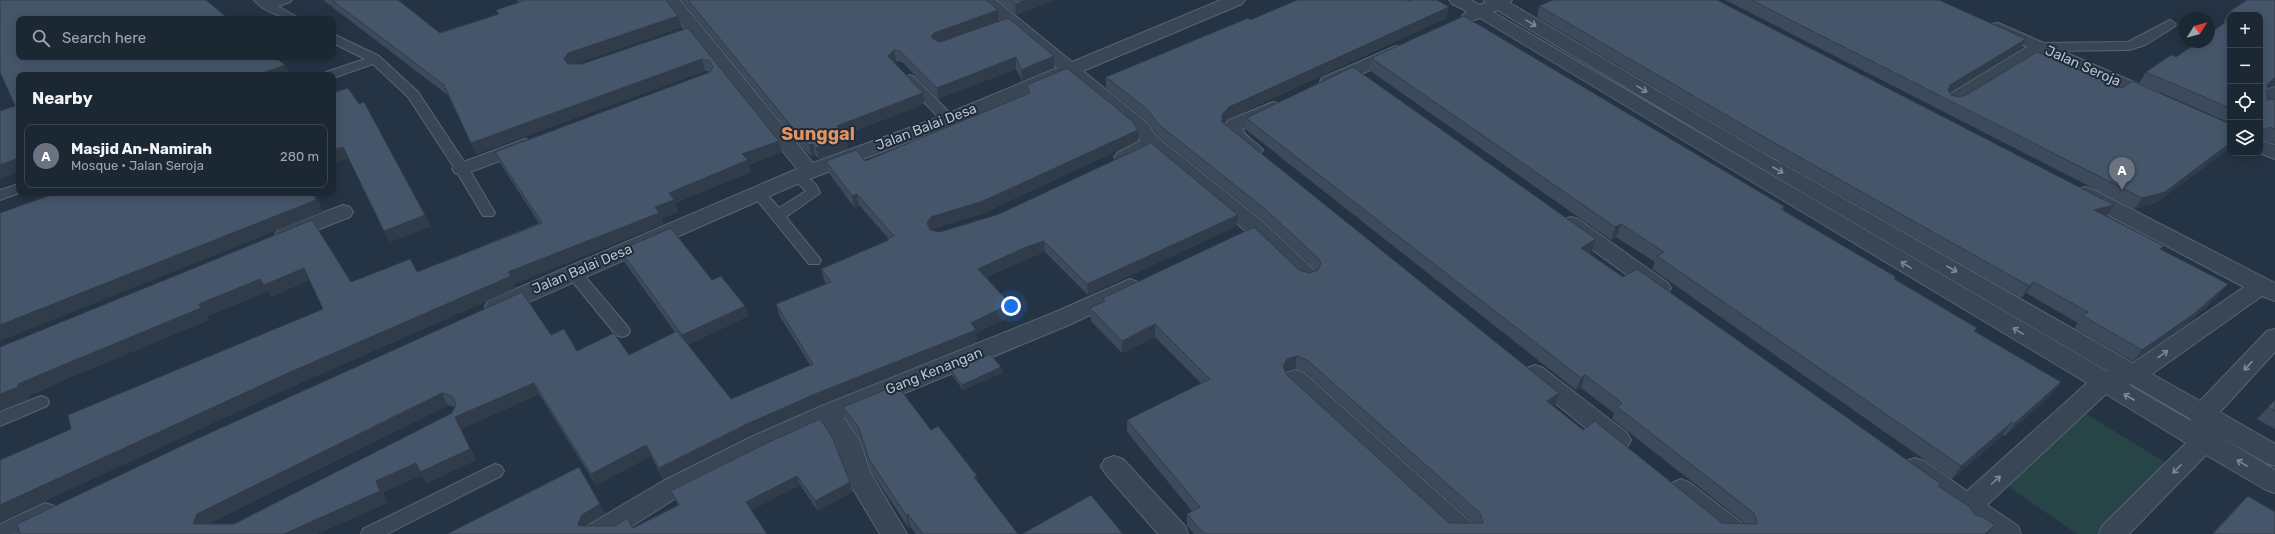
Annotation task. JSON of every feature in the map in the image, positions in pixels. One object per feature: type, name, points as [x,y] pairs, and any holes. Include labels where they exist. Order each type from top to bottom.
[{"type":"street","points":[[671,0],[689,33],[803,174]]},
{"type":"street","points":[[987,0],[1008,23],[1070,68],[1140,127],[1150,141],[1255,228],[1308,276]]},
{"type":"street","name":"Jalan Balai Desa","points":[[479,314],[573,272],[803,174],[948,120],[1236,0]]},
{"type":"street","points":[[1458,0],[1493,3],[2104,382],[2275,483]]},
{"type":"street","points":[[1452,24],[1493,3]]},
{"type":"street","name":"Jalan Seroja","points":[[1985,22],[2169,105]]},
{"type":"street","points":[[1313,89],[1411,44]]},
{"type":"street","points":[[1952,101],[2040,47]]},
{"type":"street","points":[[1355,71],[1374,84]]},
{"type":"street","points":[[2263,103],[2275,93]]},
{"type":"street","points":[[1272,165],[1234,136],[1232,128],[1236,124],[1292,99]]},
{"type":"street","points":[[462,168],[542,139]]},
{"type":"street","points":[[1108,164],[1142,149],[1150,144],[1150,141]]},
{"type":"street","points":[[2263,147],[2275,153]]},
{"type":"street","points":[[1744,159],[2135,374],[2275,456]]},
{"type":"street","points":[[2070,187],[2268,289]]},
{"type":"street","points":[[270,242],[343,212]]},
{"type":"street","points":[[1557,214],[1674,297]]},
{"type":"street","points":[[1234,238],[1255,228]]},
{"type":"street","name":"Gang Kenangan","points":[[597,534],[672,488],[760,444],[828,414],[1060,319],[1150,278]]},
{"type":"street","points":[[1968,506],[2104,382],[2135,374],[2268,289]]},
{"type":"street","points":[[2112,534],[2204,441],[2203,414],[2275,338]]},
{"type":"street","points":[[1519,362],[1631,450]]},
{"type":"street","points":[[1294,380],[1465,534]]},
{"type":"street","points":[[828,414],[846,441],[858,475],[894,534]]},
{"type":"street","points":[[1896,455],[2008,534]]},
{"type":"street","points":[[1114,466],[1175,534]]},
{"type":"street","points":[[1662,475],[1736,534]]},
{"type":"street","points":[[5,534],[65,505]]},
{"type":"street","points":[[1968,506],[1986,534]]},
{"type":"lane","points":[[263,3],[286,0]]},
{"type":"lane","points":[[263,3],[288,16]]},
{"type":"lane","points":[[2040,47],[2129,46],[2141,42],[2170,24]]},
{"type":"lane","points":[[336,40],[374,59],[413,95],[462,168],[488,213]]},
{"type":"lane","points":[[336,73],[374,59]]},
{"type":"lane","points":[[903,72],[948,120]]},
{"type":"lane","points":[[778,215],[813,193],[803,174]]},
{"type":"lane","points":[[0,195],[16,189]]},
{"type":"lane","points":[[759,194],[814,260]]},
{"type":"lane","points":[[573,272],[622,331]]},
{"type":"lane","points":[[0,420],[41,402]]},
{"type":"lane","points":[[370,534],[495,471]]},
{"type":"green space","points":[[2085,413],[2176,469],[2106,534],[2077,534],[2003,483]]},
{"type":"building","points":[[0,0],[206,0],[225,16],[16,16],[16,60],[279,60],[285,65],[265,72],[16,72],[16,159],[0,165],[0,111],[15,106],[0,72]]},
{"type":"building","points":[[332,0],[398,0],[440,33],[499,14],[496,10],[523,1],[522,0],[666,0],[678,16],[568,53],[564,59],[568,64],[582,64],[688,28],[779,141],[742,154],[748,160],[669,193],[674,200],[655,207],[659,213],[508,272],[511,276],[288,373],[0,505],[0,460],[71,429],[68,415],[323,309],[304,268],[264,285],[260,279],[199,304],[201,308],[18,384],[18,387],[0,394],[0,347],[312,220],[351,282],[410,259],[417,272],[542,223],[495,152],[710,72],[713,67],[710,61],[702,59],[471,143],[444,85]]},
{"type":"building","points":[[688,0],[986,0],[998,10],[934,33],[931,37],[938,42],[943,41],[1008,18],[1054,56],[1021,70],[1016,57],[937,88],[900,51],[894,50],[888,56],[923,93],[837,126],[846,137],[816,148],[813,144],[809,145],[797,133]]},
{"type":"building","points":[[1011,0],[1026,0],[1015,4]]},
{"type":"building","points":[[1297,0],[1437,0],[1449,7],[1229,107],[1222,115],[1222,122],[1559,393],[1547,401],[1583,430],[1595,421],[1722,523],[1756,524],[1757,522],[1754,513],[1617,407],[1622,403],[1585,375],[1581,378],[1246,118],[1353,67],[1596,239],[1581,248],[1623,277],[1637,269],[1941,484],[1938,486],[1970,507],[1975,515],[1983,517],[1995,525],[1985,534],[1204,534],[1187,514],[1200,507],[1127,420],[1210,379],[1155,324],[1122,341],[1090,308],[1105,301],[1103,298],[1254,227],[1299,270],[1309,273],[1318,270],[1321,263],[1318,258],[1265,209],[1158,124],[1148,110],[1106,77],[1248,18],[1250,20]],"holes":[[[1297,356],[1307,360],[1480,513],[1483,523],[1449,523],[1286,374],[1283,366],[1287,359]]]},
{"type":"building","points":[[1553,0],[1717,0],[2114,205],[2094,210],[2164,246],[2160,249],[2228,284],[2195,313],[2142,350],[2083,316],[2088,312],[2034,282],[2029,286],[1764,137],[1539,6]]},
{"type":"building","points":[[1751,0],[1939,0],[2026,39],[1950,85],[1948,90],[1951,95],[1958,97],[1966,95],[2037,52],[2122,88],[2132,81],[2227,123],[2227,145],[2165,192],[2142,198]]},
{"type":"building","points":[[2247,0],[2275,0],[2275,77],[2267,85],[2267,100],[2275,99],[2275,129],[2269,127],[2267,130],[2263,128],[2263,12],[2230,11]]},
{"type":"building","points":[[1464,16],[1785,207],[1781,209],[1896,277],[1894,279],[1977,328],[1974,331],[2061,382],[2014,424],[2012,422],[1961,466],[1657,256],[1664,252],[1621,224],[1615,227],[1371,58]]},
{"type":"building","points":[[2227,21],[2227,107],[2146,72],[2171,55],[2176,57],[2189,48],[2215,48],[2215,30]]},
{"type":"building","points":[[1067,68],[1132,121],[1138,130],[983,201],[931,217],[927,223],[930,230],[940,232],[999,214],[1151,143],[1238,215],[1087,284],[1044,241],[1026,247],[978,269],[1010,304],[971,323],[976,330],[815,394],[747,424],[659,468],[646,445],[591,474],[534,383],[455,417],[470,449],[420,472],[416,463],[376,481],[380,491],[284,534],[20,534],[17,524],[192,441],[522,292],[551,335],[564,329],[577,351],[614,333],[629,355],[677,331],[731,399],[813,364],[776,304],[831,282],[821,269],[889,240],[887,239],[894,236],[857,194],[852,196],[826,161],[856,150],[865,161],[1030,93],[1027,85]],"holes":[[[442,393],[452,396],[456,405],[452,413],[234,524],[193,524],[197,514]]]},
{"type":"building","points":[[348,88],[359,104],[364,102],[425,215],[384,231],[343,147],[336,149],[336,92]]},
{"type":"building","points":[[48,196],[314,196],[316,200],[0,325],[0,213]]},
{"type":"building","points":[[671,228],[712,280],[721,276],[745,306],[682,335],[620,250]]},
{"type":"building","points":[[990,354],[1001,367],[962,385],[951,370]]},
{"type":"building","points":[[897,385],[931,430],[938,426],[977,476],[974,477],[1018,534],[923,534],[908,514],[906,515],[869,459],[859,428],[843,407]]},
{"type":"building","points":[[2275,400],[2275,411],[2268,407]]},
{"type":"building","points":[[820,419],[831,435],[850,482],[815,501],[797,476],[746,502],[767,534],[447,534],[579,467],[600,504],[582,515],[578,524],[579,526],[615,526],[627,518],[633,528],[679,505],[671,491],[767,443]]},
{"type":"building","points":[[1091,495],[1123,534],[1022,534]]},
{"type":"building","points":[[2248,496],[2275,512],[2275,534],[2213,534]]},
{"type":"place","name":"Masjid An-Namirah","points":[[2122,190]]},
{"type":"district","name":"Sunggal","points":[[818,134]]}]
